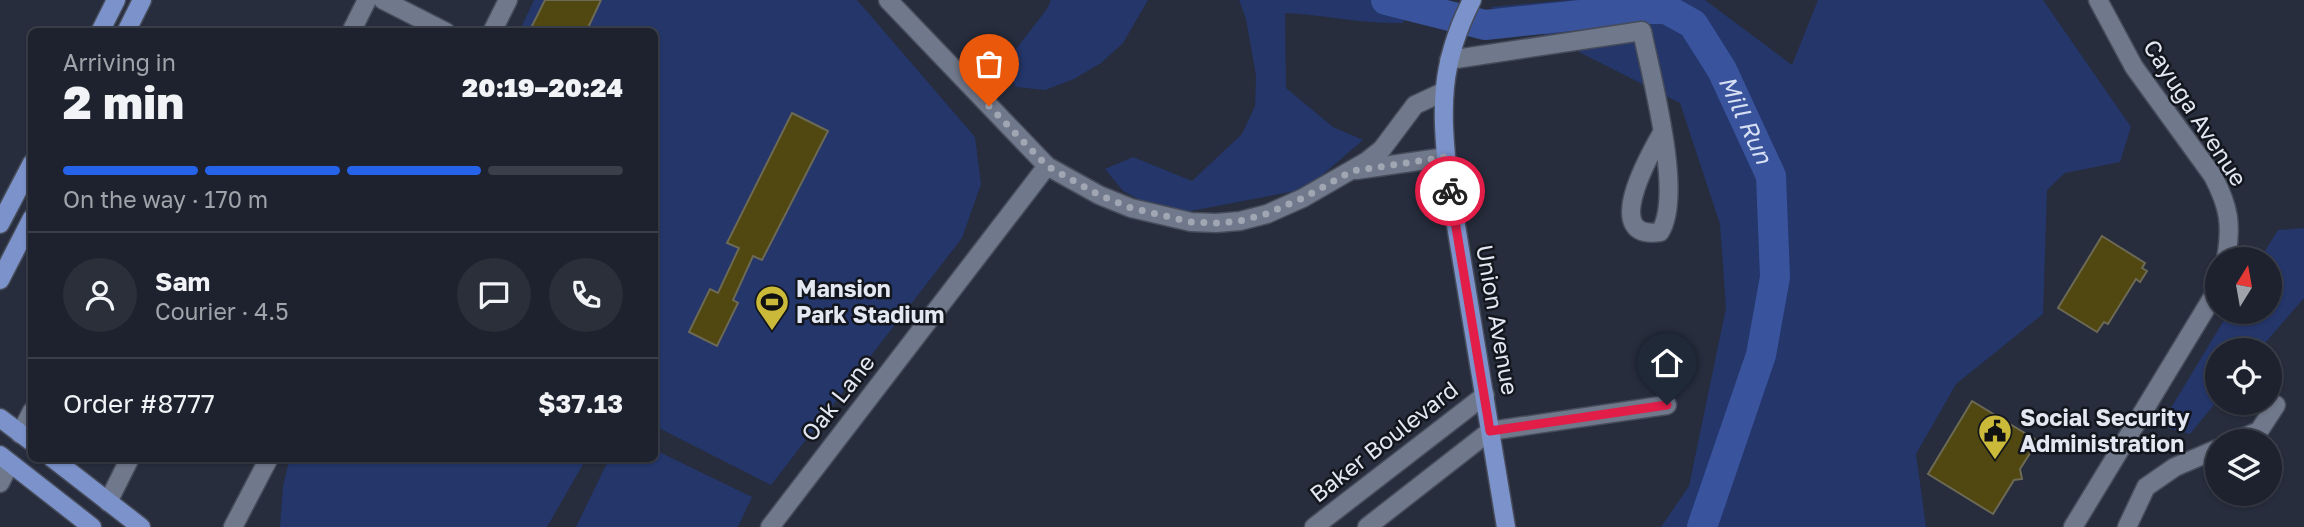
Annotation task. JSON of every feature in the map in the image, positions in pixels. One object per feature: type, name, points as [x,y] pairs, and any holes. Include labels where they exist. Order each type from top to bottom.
[{"type":"main road","points":[[102,28],[116,0]]},
{"type":"main road","points":[[128,28],[142,0]]},
{"type":"main road","name":"Union Avenue","points":[[1470,4],[1458,29],[1449,61],[1443,92],[1442,122],[1506,527]]},
{"type":"main road","points":[[0,224],[28,171]]},
{"type":"main road","points":[[0,280],[28,226]]},
{"type":"main road","points":[[0,418],[26,438]]},
{"type":"main road","points":[[5,459],[92,527]]},
{"type":"main road","points":[[57,462],[141,527]]},
{"type":"street","points":[[353,28],[367,0]]},
{"type":"street","points":[[383,0],[438,28]]},
{"type":"street","points":[[494,28],[508,0]]},
{"type":"street","points":[[888,0],[1047,166],[1099,195],[1131,208],[1191,222],[1240,221],[1266,214],[1303,198],[1352,171],[1382,149],[1415,105],[1443,92]]},
{"type":"street","name":"Cayuga Avenue","points":[[2098,0],[2134,67],[2221,191],[2228,207],[2228,247]]},
{"type":"street","points":[[1449,61],[1642,31],[1662,133],[1670,178],[1666,223],[1660,232],[1648,234],[1637,228],[1631,218],[1632,200],[1639,173],[1662,133]]},
{"type":"street","points":[[1352,171],[1446,157]]},
{"type":"street","name":"Oak Lane","points":[[770,527],[1047,166]]},
{"type":"street","points":[[2073,527],[2205,310]]},
{"type":"street","name":"Baker Boulevard","points":[[1314,527],[1485,395]]},
{"type":"street","points":[[1367,527],[1490,431],[1667,405]]},
{"type":"street","points":[[2127,527],[2146,487],[2175,467],[2205,454]]},
{"type":"street","points":[[0,483],[5,459]]},
{"type":"street","points":[[108,502],[128,462]]},
{"type":"street","points":[[233,527],[267,462]]},
{"type":"shaded area","name":"Mansion Park Stadium","points":[[534,0],[857,0],[975,137],[981,184],[962,238],[771,485],[658,428],[658,28],[521,28]]},
{"type":"shaded area","points":[[1051,0],[1148,0],[1123,43],[1101,63],[1074,79],[1045,90],[1015,87],[1009,58]]},
{"type":"shaded area","points":[[1239,0],[1411,0],[1403,23],[1285,13],[1286,88],[1333,127],[1363,140],[1306,189],[1185,212],[1150,205],[1123,191],[1105,169],[1133,157],[1192,181],[1242,134],[1255,106],[1256,76],[1246,19]]},
{"type":"shaded area","points":[[1570,0],[1705,0],[1792,65],[1818,0],[2043,0],[2131,127],[2120,162],[2065,173],[2047,190],[2043,314],[1956,384],[1916,454],[1926,527],[1661,527],[1689,486],[1726,308],[1720,224],[1680,103],[1490,7]]},
{"type":"shaded area","points":[[2304,228],[2304,298],[2282,323],[2282,247],[2267,247],[2278,230]]},
{"type":"shaded area","points":[[2222,324],[2282,324],[2269,338],[2213,338]]},
{"type":"shaded area","points":[[2205,352],[2206,415],[2190,434],[2160,426]]},
{"type":"shaded area","points":[[658,451],[752,497],[738,527],[576,527],[608,462],[658,462]]},
{"type":"shaded area","points":[[289,462],[584,462],[547,527],[280,527],[283,486]]},
{"type":"building","points":[[545,0],[601,0],[588,28],[531,28]]},
{"type":"building","points":[[792,113],[828,131],[762,260],[753,256],[733,300],[738,303],[717,346],[689,332],[710,289],[718,293],[739,248],[727,243]]},
{"type":"building","points":[[2102,236],[2145,263],[2142,268],[2147,271],[2140,282],[2136,279],[2108,324],[2104,322],[2097,332],[2058,308]]},
{"type":"building","points":[[1972,401],[2038,441],[2020,469],[2022,479],[2014,480],[1993,514],[1928,474]]},
{"type":"waterway","name":"Mill Run","points":[[1386,0],[1485,25],[1637,9],[1666,9],[1693,24],[1722,70],[1771,176],[1775,277],[1761,355],[1702,527]]},
{"type":"way so far","points":[[989,106],[1047,166],[1099,195],[1131,208],[1191,222],[1240,221],[1266,214],[1303,198],[1352,171],[1446,157],[1450,191]]},
{"type":"place","name":"Mansion Park Stadium","points":[[772,332]]},
{"type":"place","name":"Social Security Administration","points":[[1995,461]]},
{"type":"route","points":[[1450,191],[1490,431],[1667,405]]}]
